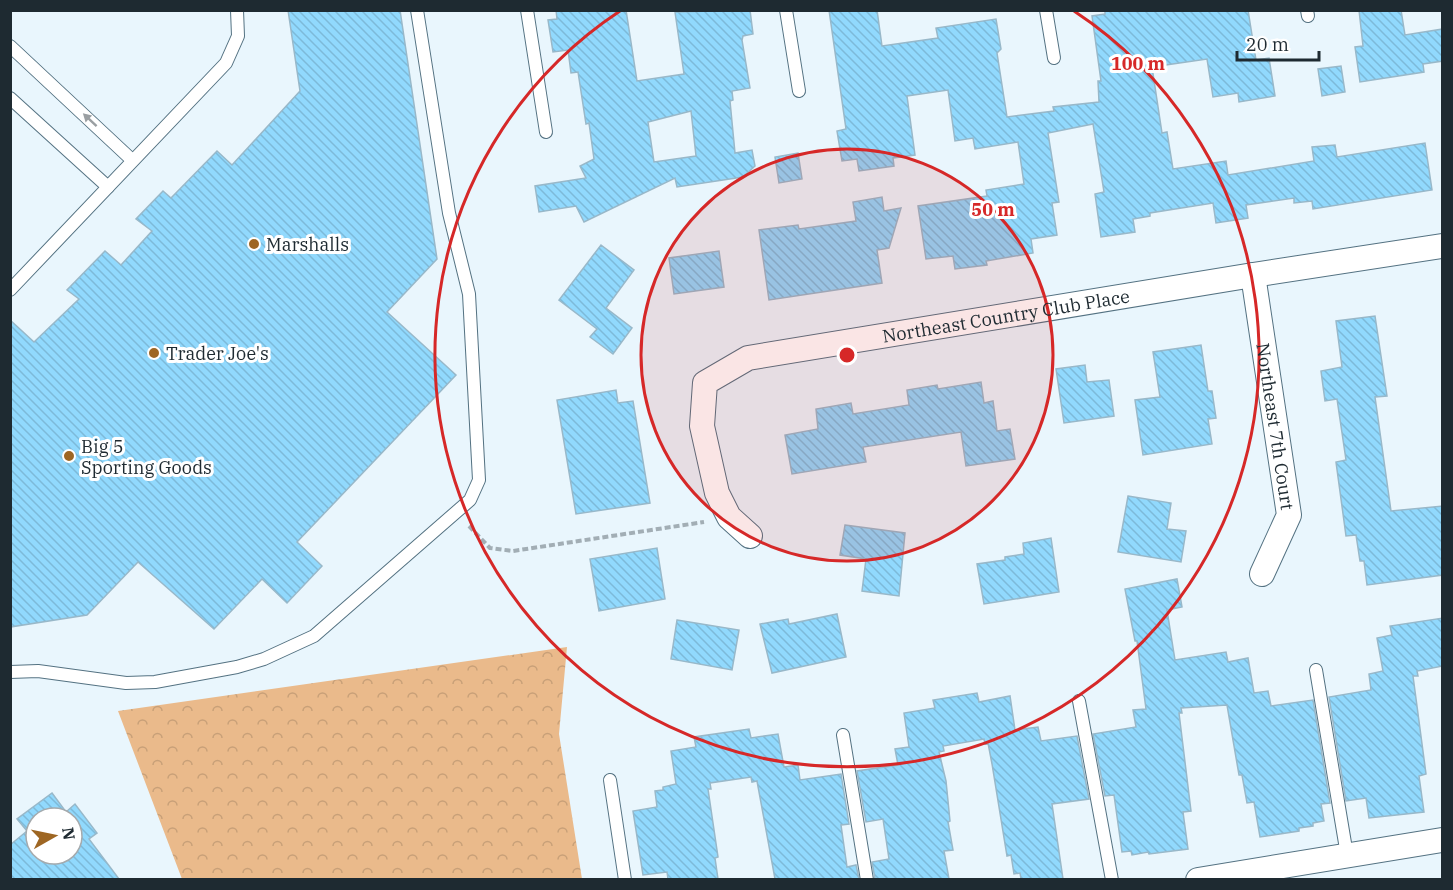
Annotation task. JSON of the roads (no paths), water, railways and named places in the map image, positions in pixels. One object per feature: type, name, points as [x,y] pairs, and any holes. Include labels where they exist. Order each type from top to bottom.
[{"type":"street","name":"Northeast Country Club Place","points":[[750,536],[729,517],[717,493],[702,426],[705,382],[748,358],[1253,274],[1443,246]]},
{"type":"street","name":"Northeast 7th Court","points":[[1253,274],[1289,515],[1262,574]]},
{"type":"street","points":[[1198,879],[1443,840]]},
{"type":"lane","points":[[10,290],[226,63],[238,36],[237,10]]},
{"type":"lane","points":[[10,672],[38,671],[126,683],[155,682],[214,672],[264,659],[314,636],[470,500],[479,480],[469,294],[449,213],[417,10]]},
{"type":"lane","points":[[526,10],[546,132]]},
{"type":"lane","points":[[786,10],[799,91]]},
{"type":"lane","points":[[1046,10],[1054,58]]},
{"type":"lane","points":[[10,46],[132,160]]},
{"type":"lane","points":[[10,98],[108,187]]},
{"type":"lane","points":[[1317,670],[1347,855]]},
{"type":"lane","points":[[1079,701],[1112,879]]},
{"type":"lane","points":[[843,735],[867,879]]},
{"type":"lane","points":[[609,780],[625,879]]},
{"type":"place","name":"Marshalls","points":[[254,244]]},
{"type":"place","name":"Trader Joe's","points":[[154,353]]},
{"type":"place","name":"Big 5 Sporting Goods","points":[[69,456]]}]
